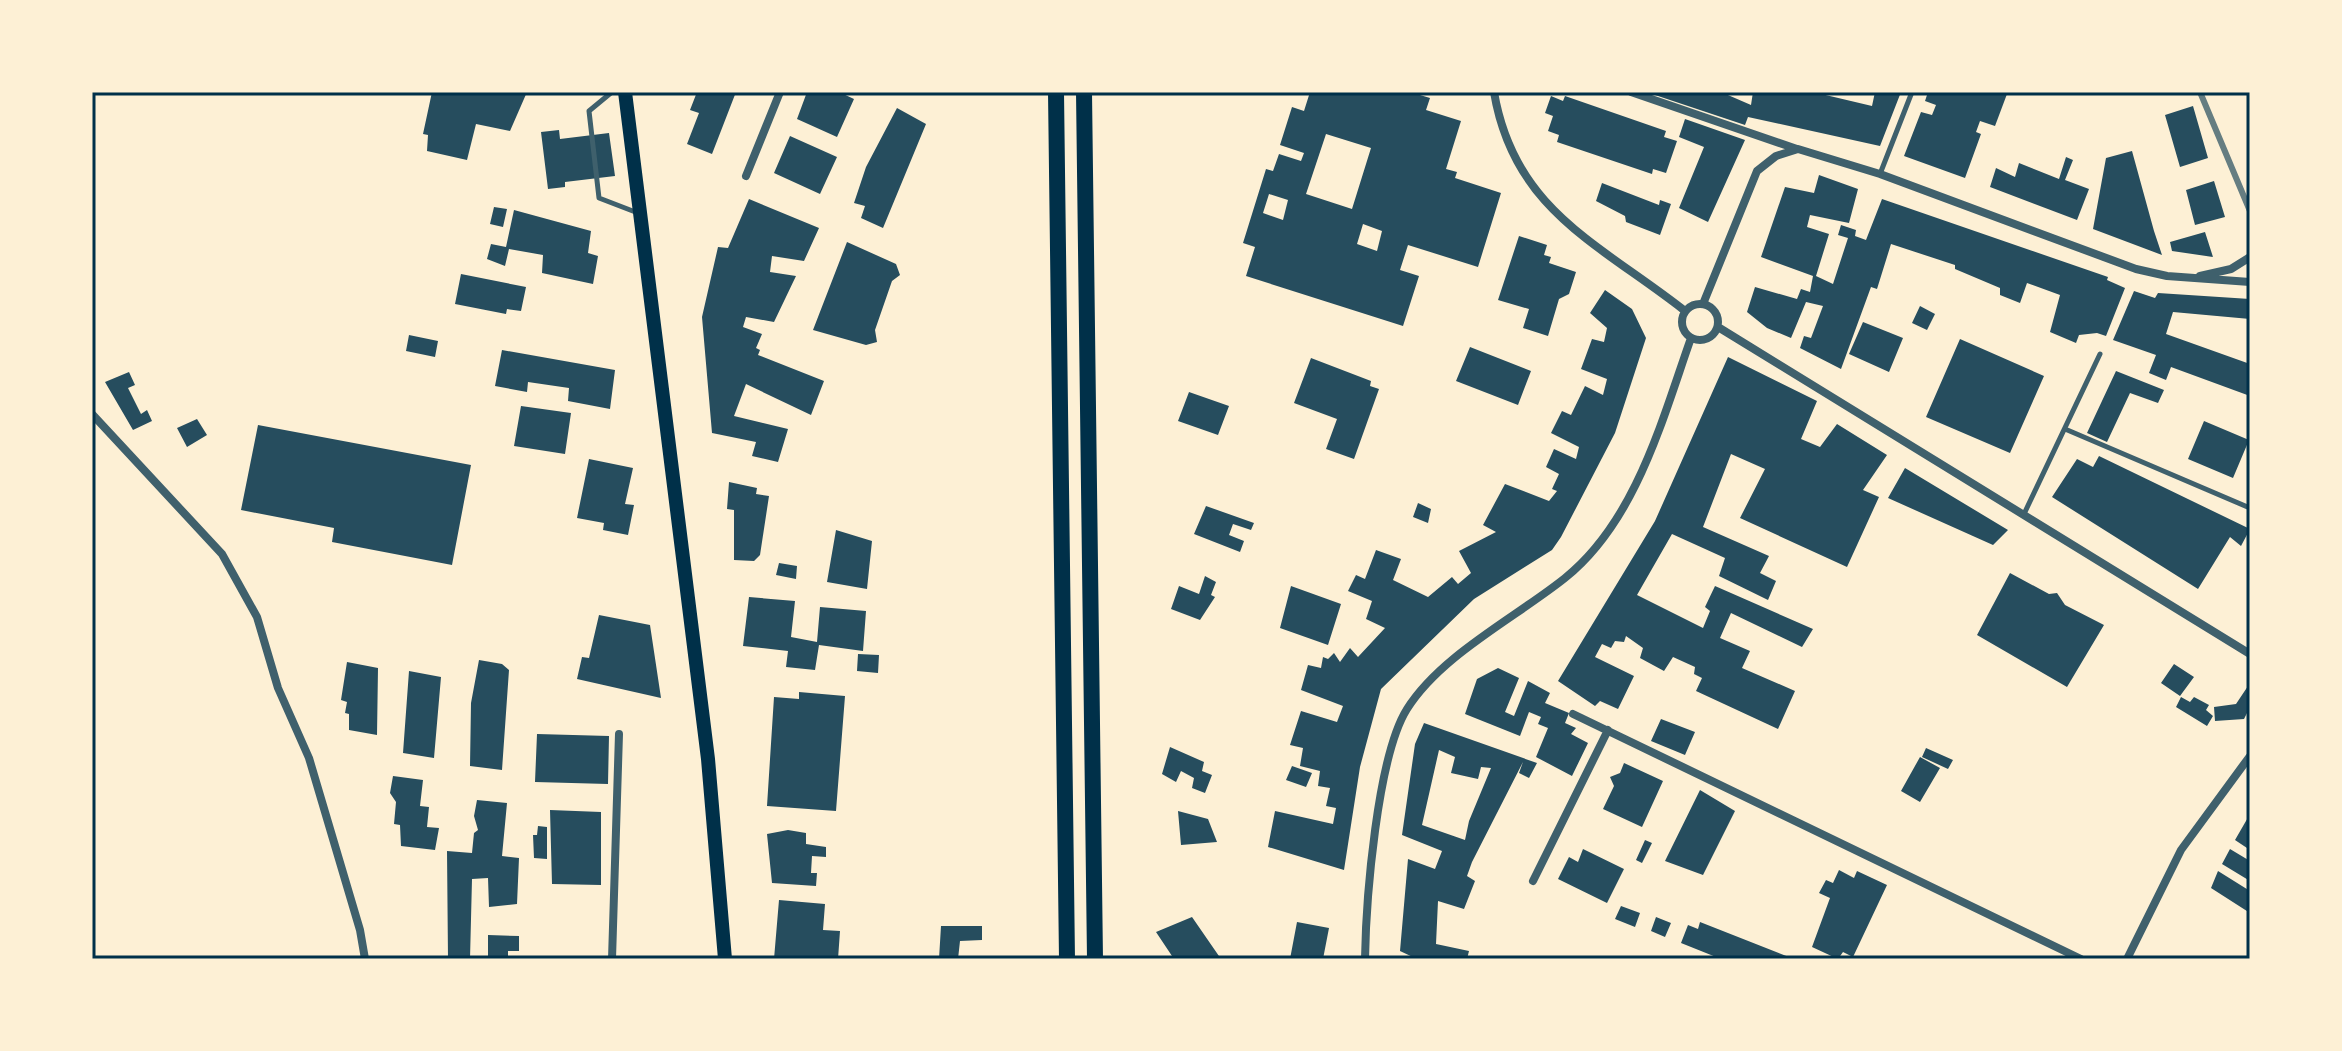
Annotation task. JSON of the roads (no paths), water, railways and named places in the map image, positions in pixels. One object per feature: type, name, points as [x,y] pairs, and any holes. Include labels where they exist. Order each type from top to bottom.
[{"type":"highway","points":[[1056,92],[1067,959]]},
{"type":"highway","points":[[1084,92],[1095,959]]},
{"type":"main road","points":[[625,92],[708,759],[725,959]]},
{"type":"street","points":[[746,176],[780,92]]},
{"type":"street","points":[[1494,92],[1505,137],[1522,173],[1544,204],[1685,311]]},
{"type":"street","points":[[1631,92],[1880,174],[2136,269],[2192,278],[2250,282]]},
{"type":"street","points":[[1685,311],[1703,304],[1757,171],[1776,156],[1798,149]]},
{"type":"street","points":[[2192,278],[2231,269],[2250,257]]},
{"type":"street","points":[[1691,338],[1710,337],[1718,327],[1716,312],[1703,304]]},
{"type":"street","points":[[1685,311],[1682,323],[1691,338]]},
{"type":"street","points":[[1718,327],[2250,654]]},
{"type":"street","points":[[1365,959],[1366,902],[1391,744],[1405,711],[1427,681],[1568,576],[1593,548],[1618,514],[1639,475],[1691,338]]},
{"type":"street","points":[[92,414],[222,554],[257,617],[278,688],[309,758],[360,930],[365,959]]},
{"type":"street","points":[[1573,714],[2081,959]]},
{"type":"street","points":[[1533,881],[1608,730]]},
{"type":"street","points":[[612,959],[619,734]]},
{"type":"street","points":[[2127,959],[2181,850],[2250,756]]},
{"type":"lane","points":[[612,92],[589,111],[599,198],[640,214]]},
{"type":"lane","points":[[1880,174],[1912,92]]},
{"type":"lane","points":[[2024,514],[2100,354]]},
{"type":"lane","points":[[2065,429],[2250,508]]},
{"type":"railway","points":[[2200,92],[2250,211]]}]
